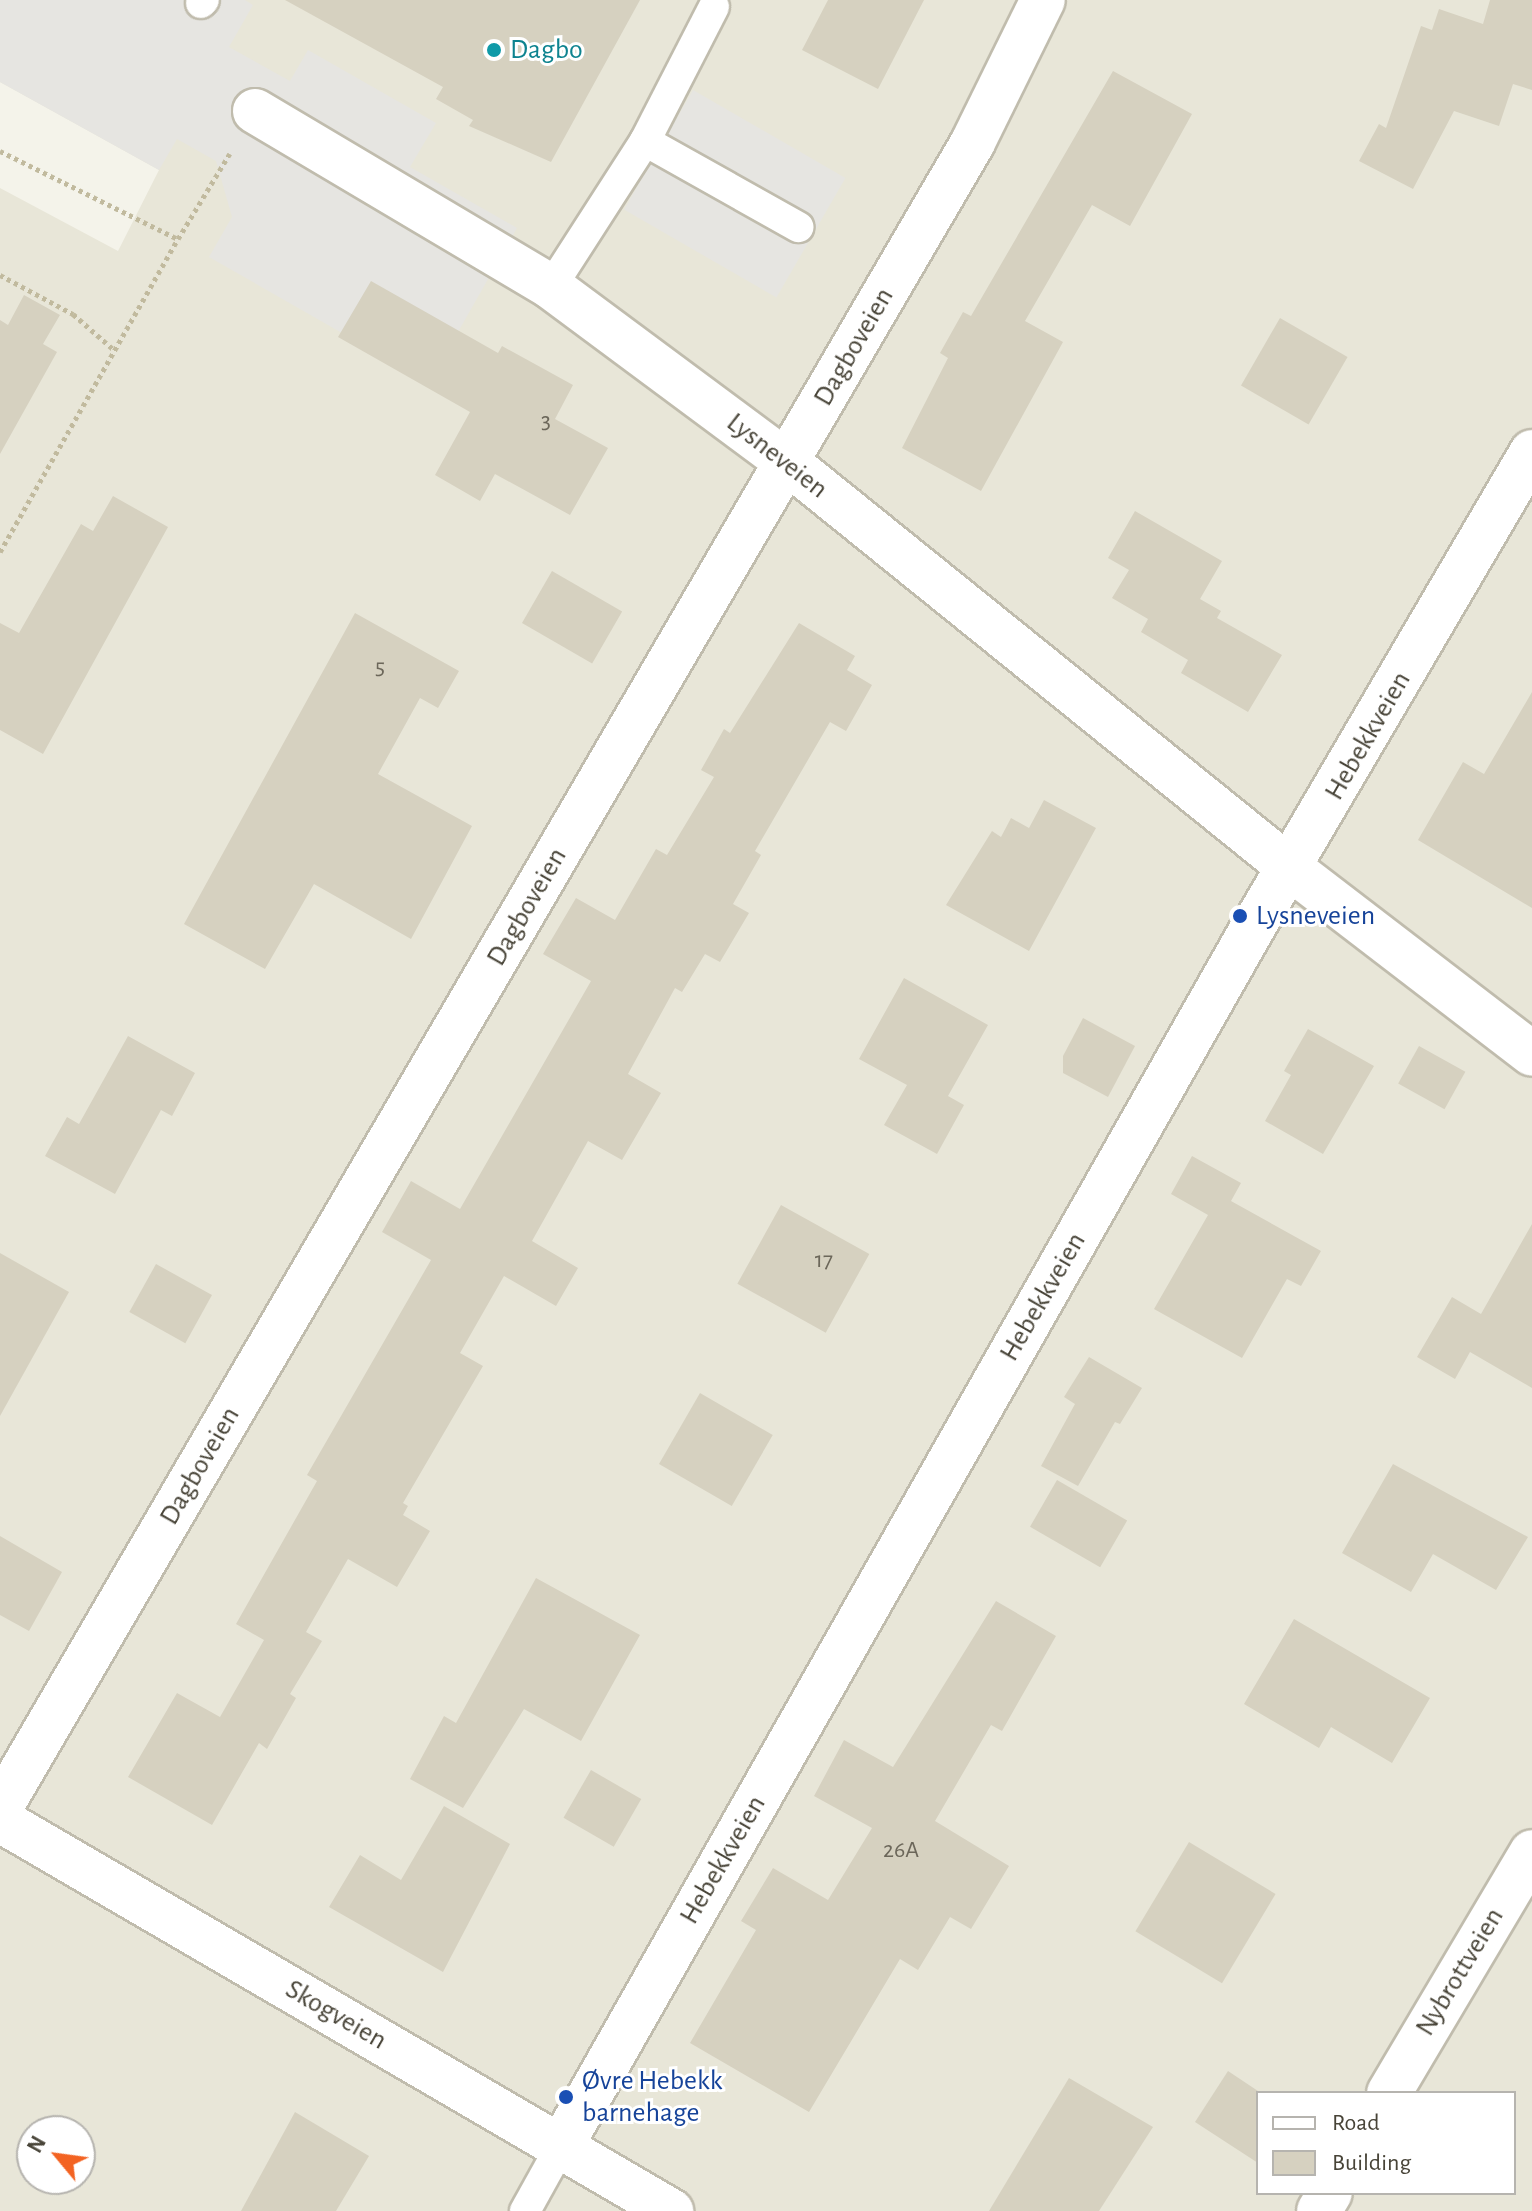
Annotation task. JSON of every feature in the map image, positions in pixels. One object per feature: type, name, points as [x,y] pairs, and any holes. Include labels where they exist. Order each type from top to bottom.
[{"type":"street","name":"Dagboveien","points":[[0,1808],[973,142],[1043,0]]},
{"type":"street","name":"Lysneveien","points":[[255,111],[551,287],[787,462],[1290,868],[1532,1054]]},
{"type":"street","name":"Hebekkveien","points":[[561,2146],[1290,868],[1532,452]]},
{"type":"street","name":"Skogveien","points":[[0,1820],[671,2211]]},
{"type":"street","name":"Nybrottveien","points":[[1390,2091],[1532,1852]]},
{"type":"lane","points":[[551,287],[645,141],[714,7]]},
{"type":"lane","points":[[645,141],[798,227]]},
{"type":"lane","points":[[525,2211],[561,2146]]},
{"type":"path","points":[[0,552],[113,349],[255,111]]},
{"type":"path","points":[[0,151],[178,239]]},
{"type":"path","points":[[0,275],[73,314],[113,349]]},
{"type":"shaded area","points":[[0,0],[1532,0],[1532,2211],[0,2211],[0,188],[118,251],[159,170],[0,82]]},
{"type":"shaded area","points":[[0,0],[245,0],[253,5],[229,47],[290,81],[308,50],[436,123],[410,167],[517,228],[458,332],[342,333],[209,257],[232,217],[216,161],[177,139],[159,170],[0,82]]},
{"type":"shaded area","points":[[693,90],[845,178],[776,298],[624,210]]},
{"type":"building","name":"Dagbo","points":[[285,0],[640,0],[551,162],[469,126],[473,120],[436,99],[443,87]]},
{"type":"building","points":[[828,0],[924,0],[878,89],[802,50]]},
{"type":"building","points":[[1490,0],[1532,0],[1532,90],[1513,84],[1499,126],[1454,111],[1413,189],[1359,161],[1379,124],[1386,128],[1421,26],[1432,30],[1439,9],[1483,24]]},
{"type":"building","points":[[1113,71],[1192,114],[1130,226],[1092,205],[1025,321],[1063,342],[981,491],[902,448],[948,358],[940,353],[963,312],[971,316]]},
{"type":"building","points":[[371,281],[498,353],[502,346],[573,385],[555,419],[608,448],[570,515],[495,474],[480,501],[435,475],[470,412],[338,337]]},
{"type":"building","points":[[24,295],[60,315],[43,344],[57,352],[0,454],[0,320],[8,325]]},
{"type":"building","points":[[1280,318],[1348,357],[1309,425],[1241,386]]},
{"type":"building","points":[[113,496],[168,527],[43,754],[0,730],[0,623],[19,633],[81,524],[93,531]]},
{"type":"building","points":[[1135,511],[1222,561],[1200,599],[1221,611],[1217,618],[1282,655],[1248,712],[1181,673],[1188,660],[1141,632],[1148,619],[1112,598],[1129,570],[1108,558]]},
{"type":"building","points":[[552,571],[622,612],[592,663],[522,623]]},
{"type":"building","points":[[355,613],[459,671],[438,708],[420,698],[378,774],[472,826],[411,939],[314,884],[265,969],[184,924]]},
{"type":"building","points":[[799,623],[855,656],[847,670],[872,685],[846,731],[830,722],[755,851],[761,855],[733,904],[749,913],[720,962],[705,954],[682,992],[675,988],[628,1074],[661,1093],[622,1160],[588,1141],[532,1241],[578,1268],[556,1306],[504,1276],[460,1353],[483,1366],[403,1503],[408,1506],[403,1515],[430,1531],[397,1587],[348,1559],[306,1632],[322,1641],[290,1694],[296,1698],[267,1749],[259,1743],[212,1825],[128,1777],[177,1693],[220,1717],[264,1640],[236,1624],[317,1481],[307,1475],[431,1260],[382,1232],[411,1181],[460,1209],[591,981],[543,954],[576,898],[615,920],[656,849],[667,855],[714,777],[701,770],[724,729],[730,733]]},
{"type":"building","points":[[1532,692],[1532,908],[1418,840],[1463,762],[1484,774]]},
{"type":"building","points":[[1044,800],[1096,828],[1029,951],[946,905],[992,831],[1001,837],[1011,818],[1029,828]]},
{"type":"building","points":[[904,978],[988,1025],[948,1096],[964,1105],[937,1154],[884,1125],[907,1085],[859,1059]]},
{"type":"building","points":[[1083,1018],[1135,1046],[1108,1097],[1063,1073],[1063,1056]]},
{"type":"building","points":[[1308,1029],[1374,1066],[1323,1154],[1265,1121],[1291,1075],[1284,1071]]},
{"type":"building","points":[[128,1036],[195,1073],[172,1116],[161,1110],[115,1194],[45,1156],[67,1117],[79,1124]]},
{"type":"building","points":[[1419,1046],[1465,1072],[1445,1109],[1398,1084]]},
{"type":"building","points":[[1192,1156],[1241,1183],[1231,1201],[1321,1251],[1301,1286],[1287,1279],[1242,1358],[1154,1309],[1208,1215],[1171,1194]]},
{"type":"building","points":[[781,1205],[869,1254],[826,1333],[737,1284]]},
{"type":"building","points":[[1532,1224],[1532,1388],[1470,1352],[1455,1379],[1417,1357],[1452,1297],[1481,1314]]},
{"type":"building","points":[[0,1253],[69,1292],[0,1416]]},
{"type":"building","points":[[156,1264],[212,1295],[185,1343],[129,1312]]},
{"type":"building","points":[[1089,1357],[1142,1388],[1120,1424],[1115,1422],[1078,1486],[1041,1466],[1075,1404],[1064,1397]]},
{"type":"building","points":[[700,1393],[773,1435],[732,1506],[659,1464]]},
{"type":"building","points":[[1393,1464],[1528,1537],[1496,1590],[1433,1554],[1411,1592],[1342,1553]]},
{"type":"building","points":[[1057,1480],[1127,1520],[1100,1567],[1030,1527]]},
{"type":"building","points":[[0,1536],[62,1572],[29,1631],[0,1615]]},
{"type":"building","points":[[536,1578],[640,1635],[581,1741],[524,1709],[463,1808],[410,1779],[444,1716],[456,1723]]},
{"type":"building","points":[[996,1601],[1056,1636],[1002,1731],[991,1725],[935,1821],[1009,1866],[971,1929],[950,1917],[918,1970],[900,1959],[809,2112],[690,2043],[756,1930],[741,1921],[773,1868],[828,1900],[872,1828],[814,1796],[844,1740],[893,1767]]},
{"type":"building","points":[[1294,1619],[1430,1698],[1392,1763],[1331,1727],[1319,1748],[1244,1704]]},
{"type":"building","points":[[591,1770],[641,1799],[614,1847],[564,1818]]},
{"type":"building","points":[[444,1806],[510,1844],[443,1972],[329,1907],[360,1855],[401,1880]]},
{"type":"building","points":[[1189,1842],[1276,1894],[1222,1983],[1135,1931]]},
{"type":"building","points":[[1228,2071],[1258,2091],[1256,2162],[1195,2122]]},
{"type":"building","points":[[1069,2078],[1153,2127],[1099,2211],[989,2211]]},
{"type":"building","points":[[295,2112],[369,2156],[336,2211],[241,2211]]},
{"type":"place","name":"Dagbo","points":[[494,50]]},
{"type":"place","name":"Lysneveien","points":[[1240,916]]},
{"type":"place","name":"Øvre Hebekk barnehage","points":[[566,2097]]}]
